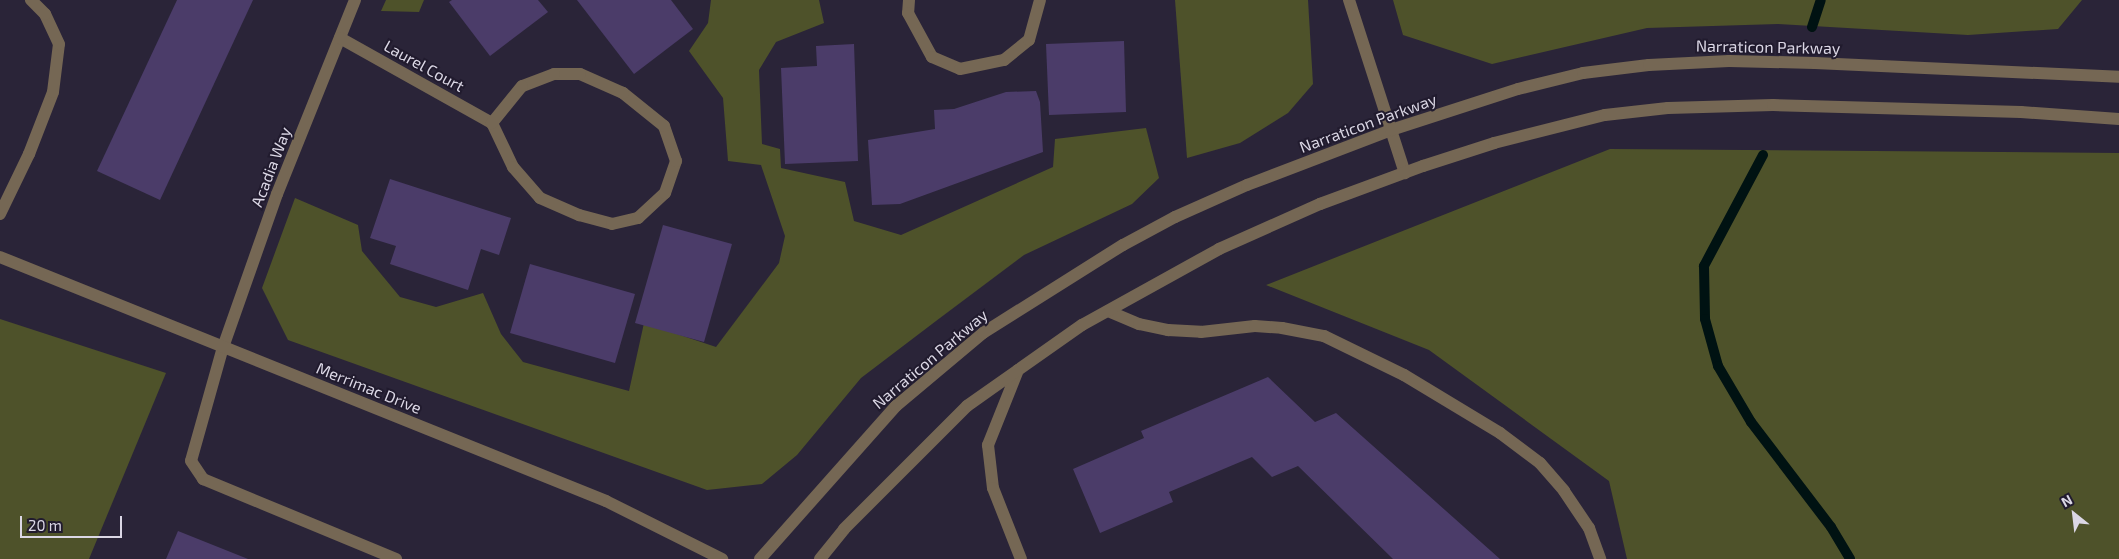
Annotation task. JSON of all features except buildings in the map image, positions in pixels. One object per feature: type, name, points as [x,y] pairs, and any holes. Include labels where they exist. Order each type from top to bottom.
[{"type":"street","points":[[0,214],[29,154],[53,92],[59,44],[45,14],[31,0]]},
{"type":"street","name":"Acadia Way","points":[[355,0],[277,194],[223,347],[193,445],[191,461],[203,479],[390,558]]},
{"type":"street","points":[[909,0],[908,13],[932,57],[960,69],[1004,60],[1029,40],[1040,0]]},
{"type":"street","points":[[1348,0],[1405,173]]},
{"type":"street","name":"Laurel Court","points":[[340,38],[492,123]]},
{"type":"street","name":"Narraticon Parkway","points":[[760,559],[896,406],[983,333],[1115,250],[1175,218],[1247,185],[1391,130],[1518,89],[1583,73],[1649,65],[1777,62],[2119,77]]},
{"type":"street","points":[[554,74],[580,74],[623,93],[664,126],[676,161],[665,193],[638,218],[612,224],[579,215],[540,198],[513,167],[492,123],[522,86],[554,74]]},
{"type":"street","points":[[820,559],[844,529],[967,406],[1108,311],[1219,249],[1320,204],[1405,173],[1494,143],[1605,115],[1668,108],[1773,105],[2021,112],[2119,119]]},
{"type":"street","name":"Merrimac Drive","points":[[0,257],[606,501],[722,559]]},
{"type":"street","points":[[1108,311],[1139,324],[1168,330],[1201,332],[1255,326],[1282,328],[1324,336],[1404,375],[1500,433],[1540,463],[1589,528],[1600,559]]},
{"type":"street","points":[[1019,370],[988,445],[993,488],[1021,559]]},
{"type":"green space","points":[[386,0],[424,0],[419,12],[381,11]]},
{"type":"green space","points":[[711,0],[819,0],[824,23],[776,42],[759,70],[762,144],[780,149],[781,168],[845,182],[854,221],[901,235],[1053,167],[1055,139],[1146,128],[1159,178],[1132,204],[1024,255],[861,378],[797,455],[762,484],[707,490],[288,340],[262,288],[295,198],[358,225],[362,251],[400,297],[436,307],[483,293],[501,334],[523,362],[629,391],[644,323],[716,347],[779,263],[785,236],[761,165],[728,161],[723,98],[689,51],[708,23]]},
{"type":"green space","points":[[1175,0],[1308,0],[1313,84],[1288,113],[1240,143],[1187,158]]},
{"type":"green space","points":[[1393,0],[2082,0],[2058,29],[1968,35],[1778,24],[1647,28],[1492,64],[1403,35]]},
{"type":"green space","points":[[1610,149],[2119,153],[2119,559],[1627,559],[1609,481],[1429,350],[1266,285]]},
{"type":"green space","points":[[0,319],[166,373],[89,559],[0,559]]},
{"type":"waterway","points":[[1812,27],[1821,0]]},
{"type":"waterway","points":[[1763,155],[1704,266],[1705,319],[1718,366],[1751,422],[1831,527],[1850,559]]}]
